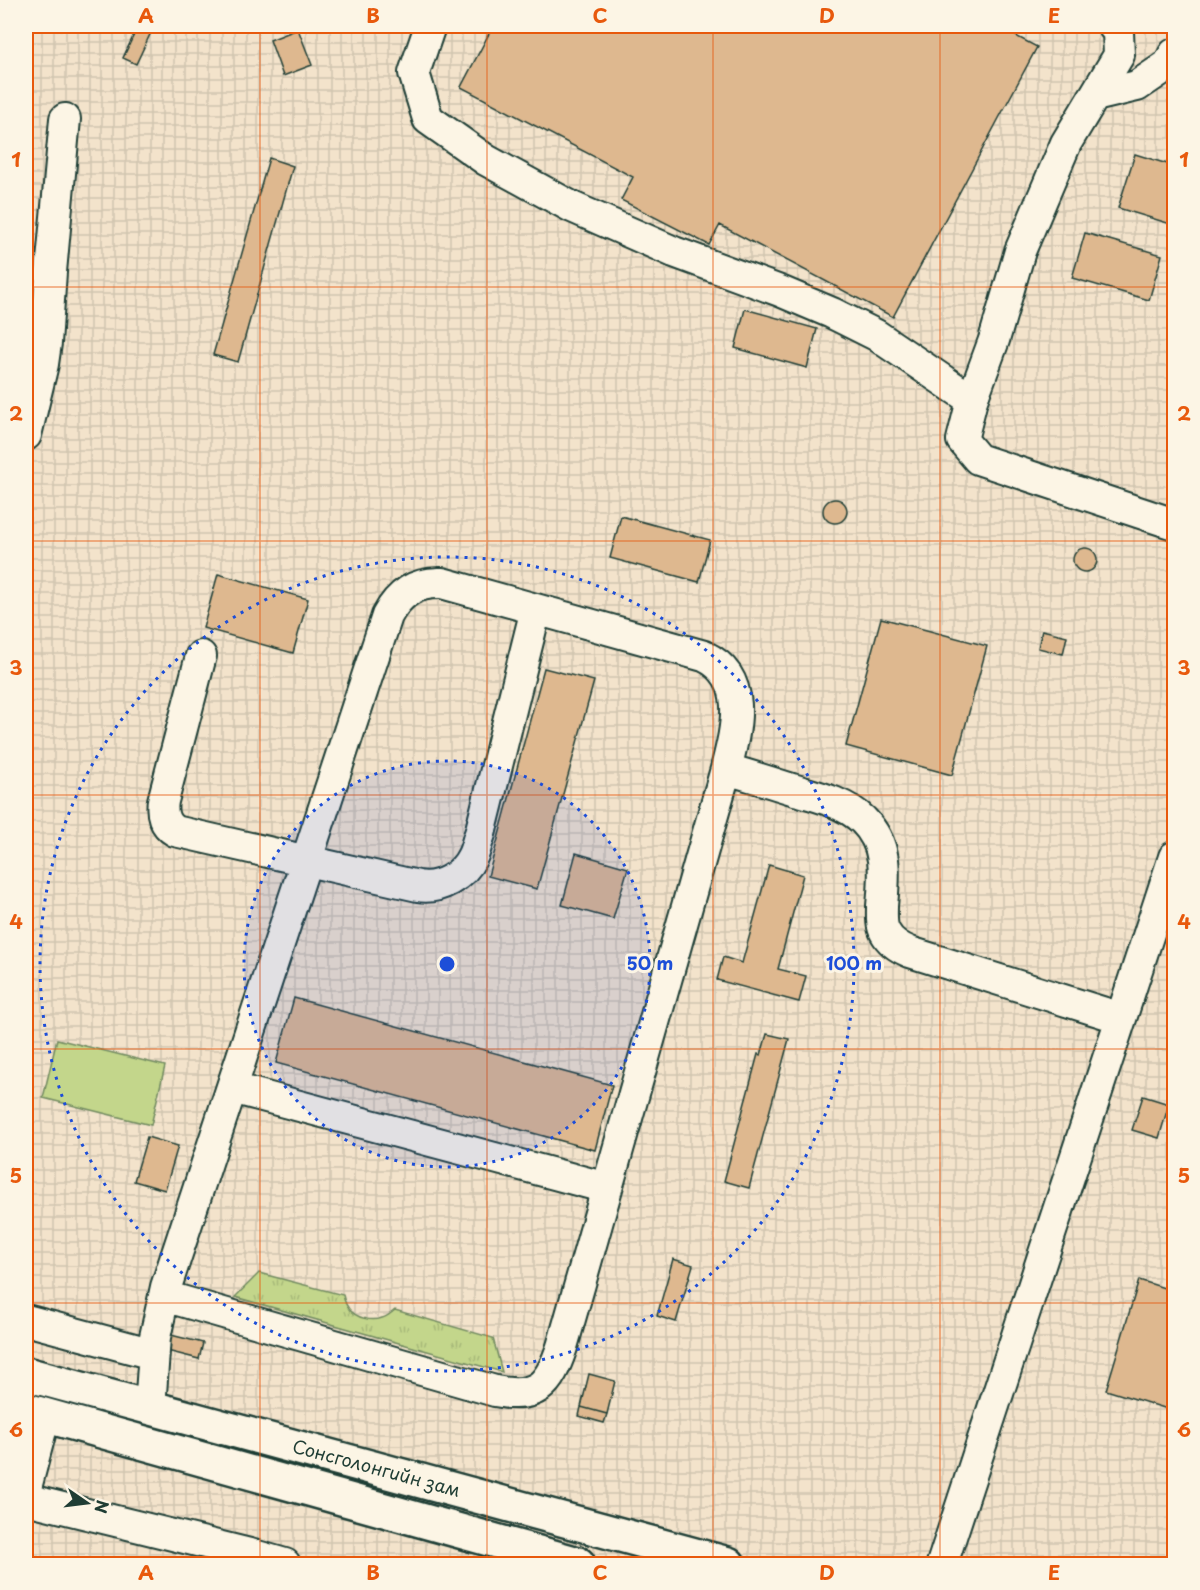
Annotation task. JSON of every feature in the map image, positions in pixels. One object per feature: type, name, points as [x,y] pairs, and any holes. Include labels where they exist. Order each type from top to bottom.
[{"type":"main road","name":"Сонсголонгийн зам","points":[[26,1374],[728,1564]]},
{"type":"main road","name":"Сонсголонгийн зам","points":[[35,1412],[578,1564]]},
{"type":"street","points":[[430,26],[414,73],[428,119],[486,160],[572,207],[623,230],[832,313],[876,335],[972,400]]},
{"type":"street","points":[[1117,28],[1119,55],[1066,143],[1020,251],[994,340],[972,400],[962,440],[978,459],[1174,524]]},
{"type":"street","points":[[1095,96],[1137,86],[1168,65],[1174,54]]},
{"type":"street","points":[[26,435],[44,364],[65,119]]},
{"type":"street","points":[[150,1408],[153,1354],[164,1296],[387,616],[400,596],[416,586],[442,583],[713,660],[728,677],[736,704],[736,730],[607,1188],[556,1363],[548,1379],[535,1390],[526,1393],[495,1391],[164,1296]]},
{"type":"street","points":[[201,656],[163,801],[162,813],[169,827],[176,831],[306,861],[423,887],[435,887],[462,871],[472,856],[480,834],[536,609]]},
{"type":"street","points":[[726,769],[824,799],[853,812],[863,820],[873,832],[884,862],[883,928],[888,937],[899,947],[1122,1018]]},
{"type":"street","points":[[942,1564],[1174,857]]},
{"type":"street","points":[[232,1088],[607,1188]]},
{"type":"street","points":[[26,1320],[153,1354]]},
{"type":"street","points":[[26,1488],[35,1412]]},
{"type":"street","points":[[26,1499],[249,1559],[285,1564]]},
{"type":"shaded area","points":[[26,26],[1174,26],[1174,1564],[26,1564]]},
{"type":"green space","points":[[57,1039],[165,1066],[151,1125],[43,1098]]},
{"type":"green space","points":[[259,1273],[343,1295],[349,1309],[364,1318],[374,1320],[386,1317],[395,1310],[493,1338],[502,1372],[235,1297]]},
{"type":"building","points":[[138,26],[154,26],[136,64],[123,58]]},
{"type":"building","points":[[493,26],[997,26],[1037,47],[893,317],[720,225],[709,245],[621,200],[633,177],[461,87]]},
{"type":"building","points":[[298,29],[312,65],[283,76],[270,40]]},
{"type":"building","points":[[26,129],[31,132],[33,139],[31,147],[26,151]]},
{"type":"building","points":[[1135,154],[1174,166],[1174,225],[1118,208]]},
{"type":"building","points":[[269,158],[293,166],[238,362],[213,355]]},
{"type":"building","points":[[1085,233],[1162,255],[1149,300],[1072,278]]},
{"type":"building","points":[[26,258],[34,260],[26,293]]},
{"type":"building","points":[[745,309],[817,329],[807,368],[735,348]]},
{"type":"building","points":[[835,499],[844,502],[847,511],[844,520],[835,523],[826,520],[823,511],[826,502]]},
{"type":"building","points":[[621,516],[710,540],[699,582],[610,558]]},
{"type":"building","points":[[1085,548],[1094,551],[1097,560],[1094,569],[1085,572],[1076,569],[1073,560],[1076,551]]},
{"type":"building","points":[[218,574],[308,599],[293,653],[203,628]]},
{"type":"building","points":[[881,618],[987,646],[952,775],[846,746]]},
{"type":"building","points":[[1042,630],[1067,636],[1063,654],[1038,648]]},
{"type":"building","points":[[544,668],[594,681],[537,889],[488,876]]},
{"type":"building","points":[[576,853],[628,868],[613,919],[562,905]]},
{"type":"building","points":[[769,865],[803,875],[778,969],[806,976],[799,1002],[717,980],[723,957],[742,963]]},
{"type":"building","points":[[294,998],[612,1085],[595,1150],[276,1063]]},
{"type":"building","points":[[767,1034],[789,1039],[749,1188],[724,1181],[758,1054],[761,1055]]},
{"type":"building","points":[[1143,1096],[1169,1104],[1159,1138],[1132,1130]]},
{"type":"building","points":[[147,1137],[178,1146],[165,1190],[134,1181]]},
{"type":"building","points":[[673,1259],[693,1265],[676,1322],[657,1316]]},
{"type":"building","points":[[1139,1280],[1174,1291],[1174,1411],[1106,1390]]},
{"type":"building","points":[[167,1334],[203,1343],[199,1359],[163,1350]]},
{"type":"building","points":[[589,1374],[615,1381],[607,1414],[581,1407]]},
{"type":"building","points":[[581,1407],[607,1414],[604,1423],[579,1416]]}]
